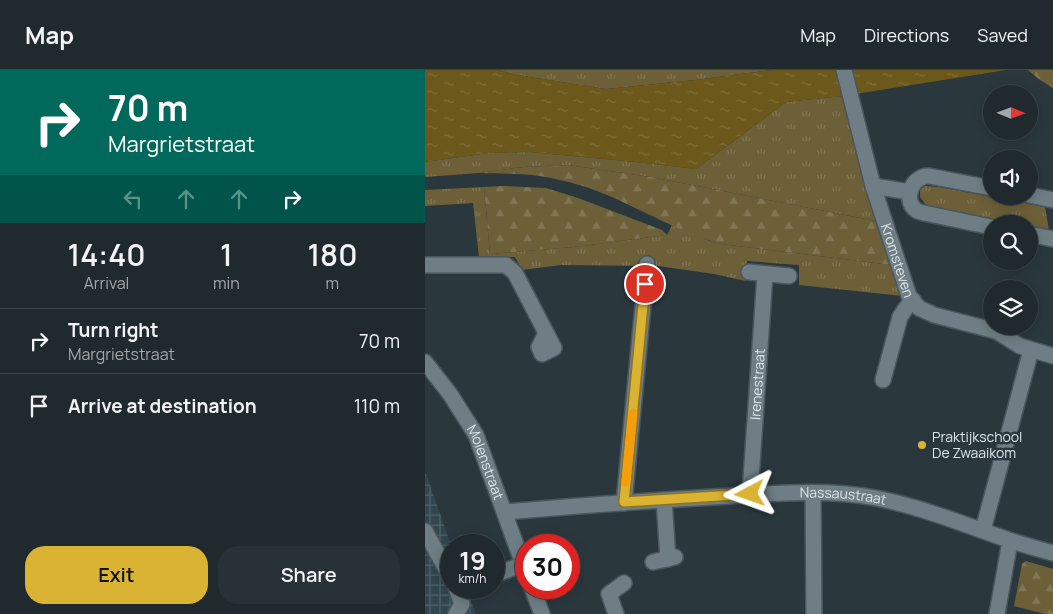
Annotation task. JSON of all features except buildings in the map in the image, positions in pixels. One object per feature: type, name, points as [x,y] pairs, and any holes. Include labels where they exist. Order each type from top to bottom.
[{"type":"street","name":"Kromsteven","points":[[844,70],[873,186],[909,296],[919,308],[934,315],[996,331],[1020,346],[1053,356]]},
{"type":"street","points":[[983,186],[929,176],[920,178],[913,184],[909,200],[915,209],[924,213],[983,225]]},
{"type":"street","points":[[873,186],[910,192]]},
{"type":"street","points":[[1038,197],[1053,200]]},
{"type":"street","points":[[1038,236],[1053,239]]},
{"type":"street","points":[[425,264],[506,265],[515,272],[546,333]]},
{"type":"street","points":[[624,502],[647,264]]},
{"type":"street","points":[[749,272],[789,276]]},
{"type":"street","name":"Irenestraat","points":[[750,494],[765,274]]},
{"type":"street","points":[[883,380],[900,316],[913,300]]},
{"type":"street","points":[[983,530],[1031,350]]},
{"type":"street","name":"Molenstraat","points":[[425,362],[450,394],[476,435],[515,540]]},
{"type":"street","points":[[813,493],[814,614]]},
{"type":"street","name":"Nassaustraat","points":[[505,512],[750,494],[847,494],[875,498],[906,506],[983,530],[1010,541],[1053,553]]},
{"type":"street","points":[[664,500],[665,559]]},
{"type":"street","points":[[425,531],[440,558]]},
{"type":"street","points":[[997,614],[1010,541]]},
{"type":"street","points":[[616,614],[609,594],[624,583]]},
{"type":"street","points":[[456,614],[462,604],[460,599]]},
{"type":"street","points":[[536,599],[541,614]]},
{"type":"shaded area","points":[[425,471],[447,534],[440,534],[440,599],[470,599],[476,614],[425,614]]},
{"type":"green space","points":[[498,70],[771,70],[606,89],[517,75]]},
{"type":"green space","points":[[1028,70],[1053,70],[1053,88],[1040,80]]},
{"type":"green space","points":[[843,96],[881,222],[651,177],[568,165],[523,167],[479,173],[425,177],[425,162],[488,153],[529,152],[696,169],[786,102]]},
{"type":"green space","points":[[568,165],[651,177],[881,222],[892,265],[721,244],[691,234],[617,199],[577,184],[532,175],[479,173],[523,167]]},
{"type":"green space","points":[[925,186],[939,187],[983,195],[983,205],[1034,205],[1045,207],[1049,230],[1038,228],[1038,215],[983,215],[983,217],[927,206],[920,197],[920,190]]},
{"type":"green space","points":[[484,187],[490,254],[574,247],[667,235],[672,225],[721,244],[892,265],[898,287],[903,296],[799,285],[799,265],[747,261],[746,281],[714,274],[658,266],[561,265],[522,270],[515,257],[479,257],[473,203],[425,206],[425,190]]},
{"type":"green space","points":[[484,187],[546,188],[662,230],[667,235],[574,247],[490,254]]},
{"type":"green space","points":[[1026,561],[1053,569],[1053,614],[1045,614],[1014,606],[1022,564]]},
{"type":"water","points":[[425,70],[498,70],[517,75],[606,89],[772,70],[1006,70],[843,96],[786,102],[696,169],[529,152],[488,153],[425,162]]},
{"type":"slow traffic","points":[[626,482],[633,413]]},
{"type":"place","name":"Praktijkschool De Zwaaikom","points":[[922,445]]},
{"type":"route","points":[[645,284],[624,502],[750,494]]}]
